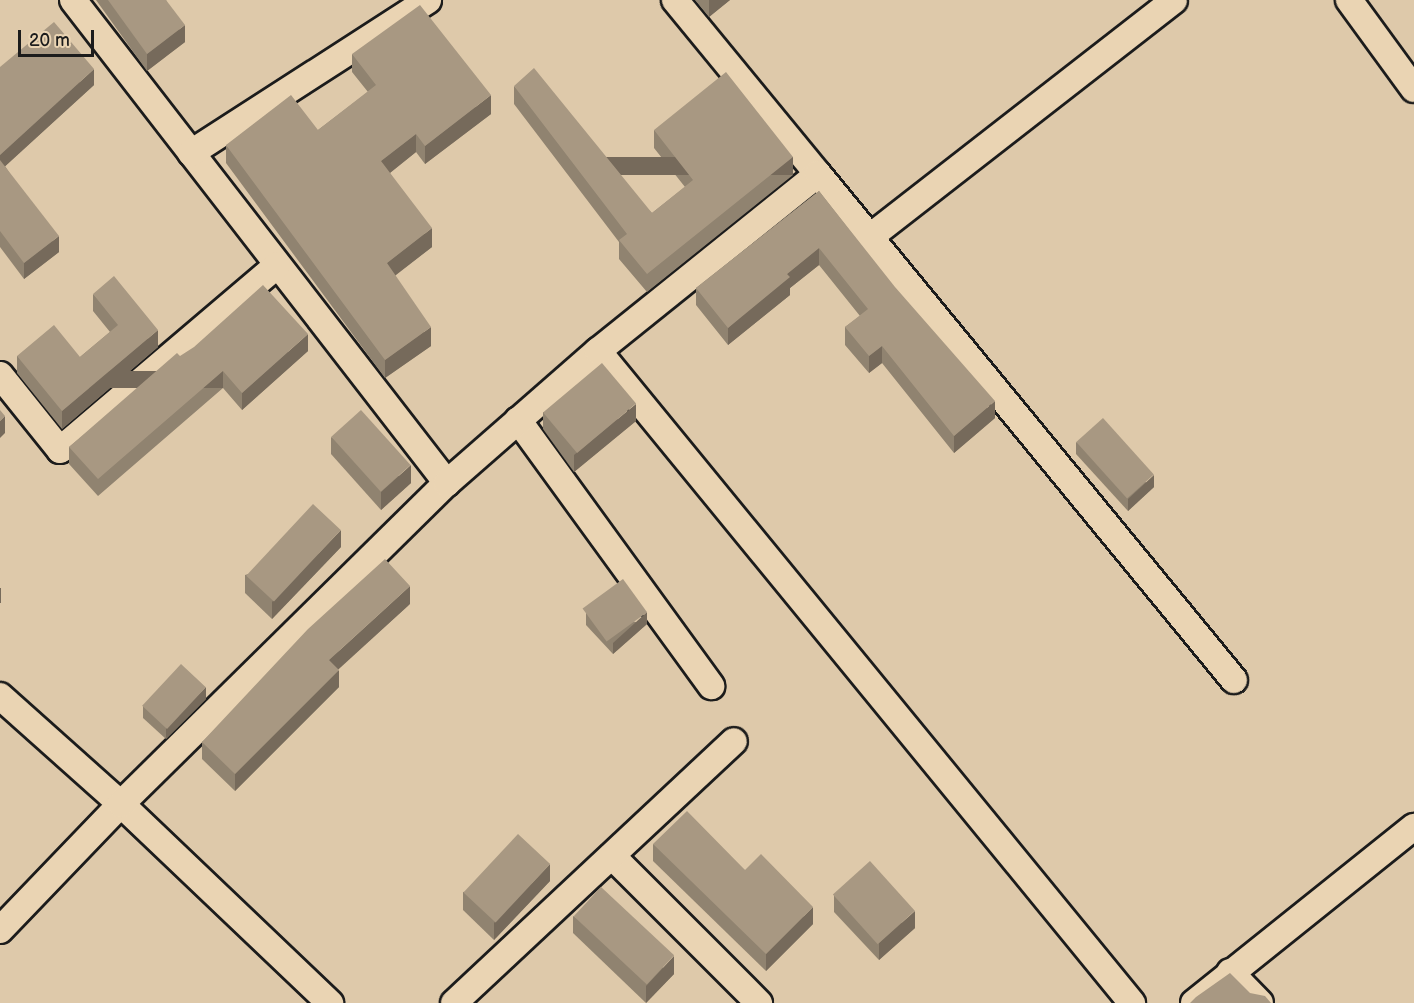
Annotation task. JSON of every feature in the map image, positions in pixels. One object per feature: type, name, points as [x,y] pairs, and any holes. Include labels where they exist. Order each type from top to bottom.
[{"type":"street","points":[[73,0],[447,483]]},
{"type":"street","points":[[191,153],[428,0]]},
{"type":"street","points":[[675,0],[1234,680]]},
{"type":"street","points":[[870,237],[1174,0]]},
{"type":"street","points":[[1349,0],[1414,88]]},
{"type":"street","points":[[0,930],[121,804],[447,483],[598,351],[818,174]]},
{"type":"street","points":[[0,375],[60,450],[278,265]]},
{"type":"street","points":[[598,351],[1132,1003]]},
{"type":"street","points":[[518,420],[711,686]]},
{"type":"street","points":[[0,696],[121,804],[330,1003]]},
{"type":"street","points":[[454,1003],[734,741]]},
{"type":"street","points":[[1194,1003],[1414,827]]},
{"type":"street","points":[[612,856],[759,1003]]},
{"type":"street","points":[[1230,972],[1260,1003]]},
{"type":"building","points":[[108,0],[166,0],[185,25],[147,54]]},
{"type":"building","points":[[420,5],[491,95],[425,146],[416,134],[381,161],[432,228],[387,263],[431,327],[385,360],[226,145],[291,95],[318,130],[376,85],[352,54]]},
{"type":"building","points":[[54,22],[94,69],[0,155],[0,67]]},
{"type":"building","points":[[534,68],[652,213],[693,180],[654,130],[726,72],[793,157],[647,274],[619,240],[627,234],[514,86]]},
{"type":"building","points":[[0,160],[59,236],[24,263],[0,231]]},
{"type":"building","points":[[819,191],[895,287],[995,401],[954,436],[882,346],[869,356],[845,327],[868,309],[819,248],[787,274],[790,277],[728,328],[696,288]]},
{"type":"building","points":[[114,276],[158,330],[62,411],[17,356],[54,325],[80,357],[118,325],[93,294]]},
{"type":"building","points":[[263,285],[308,334],[242,393],[223,371],[98,479],[69,447],[177,353],[180,356],[194,347]]},
{"type":"building","points":[[602,363],[636,404],[577,453],[543,412]]},
{"type":"building","points":[[0,410],[5,416],[0,421]]},
{"type":"building","points":[[361,410],[411,465],[381,492],[331,437]]},
{"type":"building","points":[[1103,418],[1154,474],[1127,499],[1076,442]]},
{"type":"building","points":[[313,504],[341,530],[274,602],[246,576]]},
{"type":"building","points":[[385,559],[410,586],[329,660],[339,670],[235,774],[202,742],[308,629]]},
{"type":"building","points":[[623,579],[647,612],[607,642],[583,608]]},
{"type":"building","points":[[181,664],[206,687],[167,729],[142,706]]},
{"type":"building","points":[[687,811],[745,870],[761,854],[813,907],[766,954],[653,844]]},
{"type":"building","points":[[518,834],[550,864],[496,923],[463,893]]},
{"type":"building","points":[[870,861],[915,911],[878,944],[833,894]]},
{"type":"building","points":[[601,887],[674,955],[647,984],[574,916]]},
{"type":"building","points":[[1230,973],[1250,993],[1265,996],[1271,1003],[1190,1003]]}]
